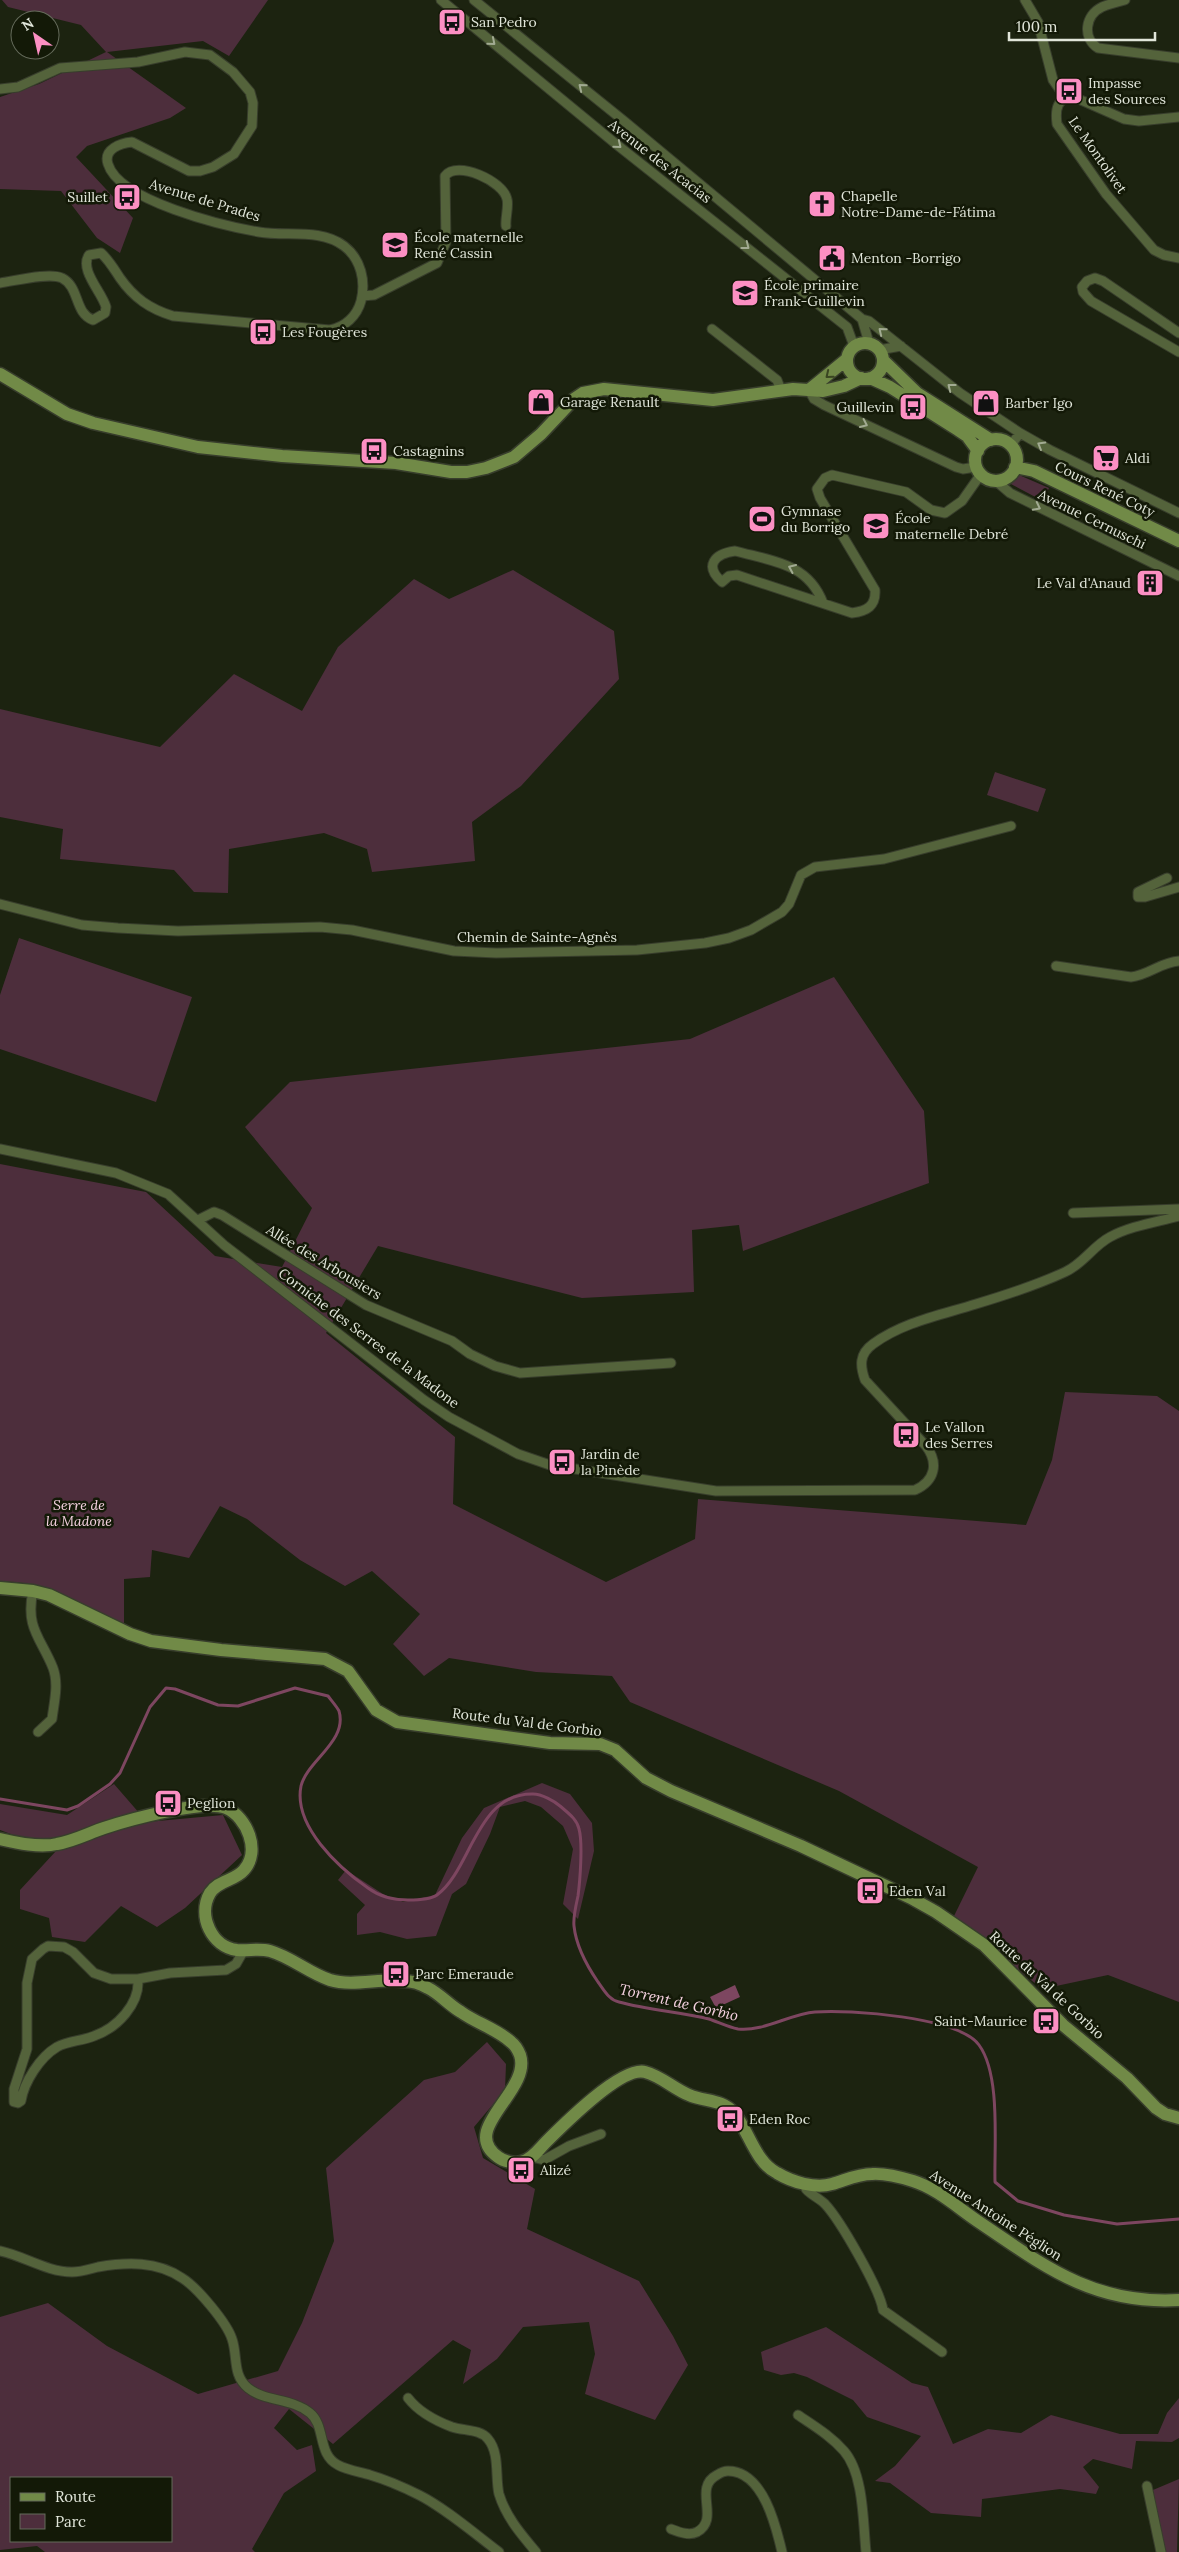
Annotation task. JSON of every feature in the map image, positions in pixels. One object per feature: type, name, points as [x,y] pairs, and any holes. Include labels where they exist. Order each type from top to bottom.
[{"type":"street","name":"Avenue des Acacias","points":[[441,0],[616,144],[847,327],[854,346]]},
{"type":"street","name":"Avenue des Acacias","points":[[474,0],[624,121],[862,319],[869,321],[960,393],[1020,434],[1179,513]]},
{"type":"street","points":[[1025,0],[1038,22],[1053,80],[1065,97]]},
{"type":"street","points":[[1125,0],[1101,7],[1094,12],[1090,20],[1087,36],[1090,43],[1098,48],[1179,58]]},
{"type":"street","name":"Avenue de Prades","points":[[0,89],[18,87],[60,68],[138,62],[185,52],[210,55],[233,72],[250,92],[254,113],[252,126],[234,154],[213,167],[200,171],[189,170],[132,142],[123,142],[116,145],[109,153],[107,163],[132,192],[152,202],[260,232],[309,234],[344,245],[359,264],[362,278],[362,296],[360,306],[350,321],[340,328],[330,330],[173,316],[159,312],[137,299],[107,258],[101,253],[88,255],[86,259],[86,267],[106,307],[105,314],[93,320],[82,312],[74,292],[62,278],[53,276],[0,283]]},
{"type":"street","name":"Le Montolivet","points":[[1179,117],[1139,121],[1124,119],[1074,97],[1065,97],[1059,102],[1056,111],[1057,124],[1106,194],[1154,250],[1164,255],[1179,258]]},
{"type":"street","points":[[362,296],[374,295],[437,263],[446,242],[446,176],[449,171],[456,169],[469,171],[493,182],[501,189],[507,198],[506,226]]},
{"type":"street","points":[[1179,333],[1103,281],[1095,278],[1087,281],[1082,288],[1091,301],[1179,352]]},
{"type":"street","points":[[810,390],[814,399],[824,405],[956,468],[979,470],[996,481],[1011,474],[1015,467],[1016,456],[1011,446],[1005,441],[991,440],[917,393],[877,351],[862,319]]},
{"type":"street","points":[[712,329],[787,390]]},
{"type":"street","points":[[810,390],[847,358],[854,346],[877,351],[900,346]]},
{"type":"street","points":[[0,374],[67,414],[93,423],[198,446],[273,455],[396,463],[450,472],[467,472],[486,468],[514,457],[541,434],[574,399],[591,391],[604,389],[714,400],[787,390],[823,391],[844,386],[878,373],[877,351]]},
{"type":"street","points":[[823,604],[816,590],[796,568],[735,551],[725,552],[716,559],[712,566],[714,575],[722,582],[729,576],[737,575],[823,604],[852,613],[870,608],[876,598],[870,580],[820,498],[817,489],[825,478],[832,475],[906,492],[932,510],[945,513],[962,501],[979,470],[978,451],[967,436],[890,386],[865,378],[849,369],[847,358]]},
{"type":"street","points":[[1011,446],[1020,434]]},
{"type":"street","points":[[978,451],[981,446],[991,440]]},
{"type":"street","name":"Cours René Coty","points":[[1015,467],[1034,471],[1179,541]]},
{"type":"street","name":"Avenue Cernuschi","points":[[996,481],[1010,493],[1179,576]]},
{"type":"street","name":"Chemin de Sainte-Agnès","points":[[0,904],[82,925],[118,928],[178,931],[320,928],[352,930],[454,951],[637,950],[705,943],[729,938],[751,930],[782,912],[789,904],[801,875],[815,866],[884,858],[1011,826]]},
{"type":"street","points":[[1167,878],[1138,892],[1138,897],[1145,897],[1179,887]]},
{"type":"street","points":[[1056,966],[1131,977],[1142,976],[1168,962],[1179,961]]},
{"type":"street","name":"Corniche des Serres de la Madone","points":[[0,1149],[116,1173],[140,1181],[168,1194],[224,1245],[424,1400],[448,1417],[518,1454],[550,1465],[716,1491],[915,1490],[925,1486],[931,1478],[934,1458],[926,1446],[865,1380],[861,1368],[862,1358],[867,1350],[883,1338],[914,1323],[976,1304],[1068,1271],[1099,1244],[1116,1234],[1179,1216]]},
{"type":"street","points":[[1073,1213],[1179,1209]]},
{"type":"street","name":"Allée des Arbousiers","points":[[198,1220],[214,1212],[366,1305],[452,1341],[470,1354],[495,1366],[520,1373],[671,1364]]},
{"type":"street","name":"Route du Val de Gorbio","points":[[0,1588],[32,1591],[57,1599],[130,1634],[151,1641],[221,1650],[325,1659],[338,1664],[356,1680],[376,1710],[397,1722],[550,1743],[588,1742],[615,1750],[646,1778],[671,1791],[800,1846],[936,1912],[999,1958],[1063,2025],[1127,2078],[1156,2108],[1165,2114],[1179,2118]]},
{"type":"street","points":[[32,1591],[30,1614],[32,1624],[53,1669],[56,1681],[52,1719],[38,1732]]},
{"type":"street","points":[[0,1839],[55,1845],[108,1826],[145,1817],[173,1811],[221,1806],[240,1819],[248,1831],[251,1844],[250,1857],[246,1868],[240,1874],[218,1885],[210,1893],[206,1906],[206,1921],[219,1944],[231,1949],[260,1949],[274,1952],[326,1979],[341,1982],[405,1980],[420,1984],[433,1990],[458,2011],[510,2040],[521,2058],[522,2067],[512,2090],[488,2122],[486,2135],[489,2148],[498,2157],[520,2163],[532,2157],[544,2160],[570,2146],[602,2134]]},
{"type":"street","points":[[138,1979],[139,1990],[122,2018],[97,2035],[56,2048],[46,2056],[30,2077],[23,2090],[21,2101],[18,2103],[14,2102],[14,2089],[27,2049],[27,1983],[32,1960],[37,1952],[48,1946],[64,1947],[73,1952],[94,1972],[111,1979],[138,1979],[170,1973],[226,1970],[236,1964],[244,1950]]},
{"type":"street","name":"Avenue Antoine Péglion","points":[[532,2157],[588,2104],[627,2074],[638,2070],[650,2074],[690,2096],[722,2103],[733,2112],[766,2165],[781,2176],[807,2184],[830,2185],[871,2174],[915,2181],[1066,2277],[1096,2291],[1154,2302],[1179,2300]]},
{"type":"street","points":[[807,2184],[806,2189],[825,2204],[850,2244],[878,2292],[883,2310],[942,2352]]},
{"type":"street","points":[[0,2251],[57,2270],[73,2272],[138,2263],[161,2268],[183,2278],[198,2292],[229,2332],[234,2346],[236,2371],[240,2380],[249,2389],[258,2394],[300,2406],[311,2414],[318,2422],[322,2446],[337,2465],[388,2480],[421,2496],[499,2552]]},
{"type":"street","points":[[408,2398],[415,2407],[444,2423],[480,2433],[487,2438],[492,2446],[499,2493],[504,2508],[514,2525],[536,2552]]},
{"type":"street","points":[[798,2415],[833,2439],[846,2452],[860,2487],[866,2552]]},
{"type":"street","points":[[671,2529],[684,2534],[697,2532],[705,2523],[708,2515],[705,2496],[706,2486],[715,2476],[727,2471],[738,2474],[752,2482],[766,2499],[775,2521],[782,2552]]},
{"type":"street","points":[[1146,2486],[1161,2552]]},
{"type":"green space","points":[[2,0],[268,0],[229,56],[203,41],[107,52],[186,108],[170,118],[87,146],[76,157],[133,218],[120,253],[97,238],[61,191],[0,189],[0,97],[39,84],[106,52],[81,25],[60,20],[60,10],[20,10],[8,7]]},
{"type":"green space","points":[[1019,475],[1049,488],[1043,501],[1009,483]]},
{"type":"green space","points":[[513,570],[614,631],[619,679],[521,786],[472,822],[475,861],[372,872],[367,849],[324,833],[229,849],[228,893],[194,892],[174,870],[60,859],[63,829],[0,817],[0,709],[160,747],[234,674],[302,711],[338,647],[414,579],[449,599]]},
{"type":"green space","points":[[995,772],[1046,789],[1038,812],[987,795]]},
{"type":"green space","points":[[19,938],[192,997],[156,1102],[0,1049],[0,995]]},
{"type":"green space","name":"Serre de la Madone","points":[[834,977],[924,1111],[929,1183],[743,1251],[739,1225],[692,1230],[694,1292],[582,1298],[378,1246],[326,1333],[455,1437],[453,1504],[606,1582],[695,1539],[698,1499],[1026,1525],[1052,1460],[1065,1392],[1157,1396],[1179,1411],[1179,2002],[1108,1975],[1042,1989],[954,1916],[978,1867],[839,1791],[630,1702],[612,1676],[536,1672],[449,1658],[424,1676],[393,1644],[420,1614],[372,1571],[345,1586],[300,1560],[247,1519],[220,1506],[189,1558],[152,1550],[150,1577],[124,1579],[124,1627],[80,1603],[49,1589],[17,1582],[0,1582],[0,1164],[146,1192],[215,1256],[282,1267],[312,1208],[245,1127],[290,1082],[690,1039]]},
{"type":"green space","points":[[542,1783],[570,1794],[592,1823],[594,1851],[578,1919],[563,1904],[573,1849],[563,1826],[541,1807],[525,1801],[500,1807],[490,1834],[466,1884],[452,1894],[436,1936],[407,1939],[380,1932],[357,1935],[357,1914],[365,1905],[338,1880],[346,1870],[383,1894],[403,1902],[435,1895],[462,1838],[484,1808]]},
{"type":"green space","points":[[114,1784],[147,1822],[223,1815],[242,1855],[185,1908],[157,1927],[121,1906],[85,1942],[52,1937],[49,1918],[20,1909],[20,1890],[56,1851],[0,1830],[0,1804],[67,1815]]},
{"type":"green space","points":[[487,2042],[506,2064],[505,2090],[474,2127],[483,2158],[535,2189],[527,2229],[639,2281],[673,2336],[688,2365],[655,2420],[585,2394],[595,2354],[589,2322],[523,2327],[497,2359],[463,2384],[471,2350],[453,2340],[333,2444],[289,2409],[274,2428],[297,2450],[312,2445],[316,2471],[284,2493],[252,2549],[255,2552],[45,2552],[37,2546],[0,2550],[0,2317],[48,2303],[107,2346],[198,2394],[278,2371],[302,2323],[334,2241],[326,2168],[424,2080],[455,2072]]},
{"type":"green space","points":[[826,2327],[912,2383],[928,2387],[953,2444],[988,2429],[1021,2433],[1051,2415],[1120,2434],[1158,2434],[1167,2413],[1179,2398],[1179,2438],[1172,2442],[1136,2441],[1132,2469],[1093,2459],[1083,2467],[1099,2487],[1096,2494],[1060,2489],[982,2499],[981,2517],[931,2513],[890,2483],[875,2481],[895,2466],[921,2436],[867,2417],[853,2400],[807,2377],[794,2373],[781,2375],[764,2370],[761,2352]]},
{"type":"green space","points":[[1179,2479],[1177,2552],[1164,2552],[1153,2490]]},
{"type":"shaded area","points":[[735,1985],[740,1997],[716,2008],[710,1997]]},
{"type":"waterway","name":"Torrent de Gorbio","points":[[0,1799],[67,1810],[78,1806],[110,1784],[120,1773],[150,1707],[166,1688],[175,1689],[218,1705],[238,1706],[295,1688],[328,1696],[339,1711],[340,1722],[338,1732],[305,1777],[301,1786],[300,1801],[311,1831],[321,1845],[356,1880],[373,1891],[382,1896],[397,1899],[419,1900],[434,1897],[449,1883],[477,1834],[499,1806],[514,1797],[533,1794],[544,1796],[566,1811],[578,1825],[581,1843],[581,1862],[574,1919],[575,1933],[590,1969],[612,1999],[641,2007],[709,2019],[738,2029],[757,2028],[806,2013],[831,2011],[902,2017],[927,2021],[950,2028],[968,2035],[979,2045],[991,2074],[995,2111],[995,2182],[1018,2201],[1064,2215],[1117,2224],[1179,2219]]},
{"type":"place","name":"San Pedro","points":[[452,22]]},
{"type":"place","name":"Impasse des Sources","points":[[1069,91]]},
{"type":"place","name":"Suillet","points":[[127,197]]},
{"type":"place","name":"Chapelle Notre-Dame-de-Fátima","points":[[822,204]]},
{"type":"place","name":"École maternelle René Cassin","points":[[395,245]]},
{"type":"place","name":"Menton -Borrigo","points":[[832,258]]},
{"type":"place","name":"École primaire Frank-Guillevin","points":[[745,293]]},
{"type":"place","name":"Les Fougères","points":[[263,332]]},
{"type":"place","name":"Garage Renault","points":[[541,402]]},
{"type":"place","name":"Barber Igo","points":[[986,403]]},
{"type":"place","name":"Guillevin","points":[[913,407]]},
{"type":"place","name":"Castagnins","points":[[374,451]]},
{"type":"place","name":"Aldi","points":[[1106,458]]},
{"type":"place","name":"Gymnase du Borrigo","points":[[762,519]]},
{"type":"place","name":"École maternelle Debré","points":[[876,526]]},
{"type":"place","name":"Le Val d'Anaud","points":[[1150,583]]},
{"type":"place","name":"Le Vallon des Serres","points":[[906,1435]]},
{"type":"place","name":"Jardin de la Pinède","points":[[562,1462]]},
{"type":"place","name":"Peglion","points":[[168,1803]]},
{"type":"place","name":"Eden Val","points":[[870,1891]]},
{"type":"place","name":"Parc Emeraude","points":[[396,1974]]},
{"type":"place","name":"Saint-Maurice","points":[[1046,2021]]},
{"type":"place","name":"Eden Roc","points":[[730,2119]]},
{"type":"place","name":"Alizé","points":[[521,2170]]}]
